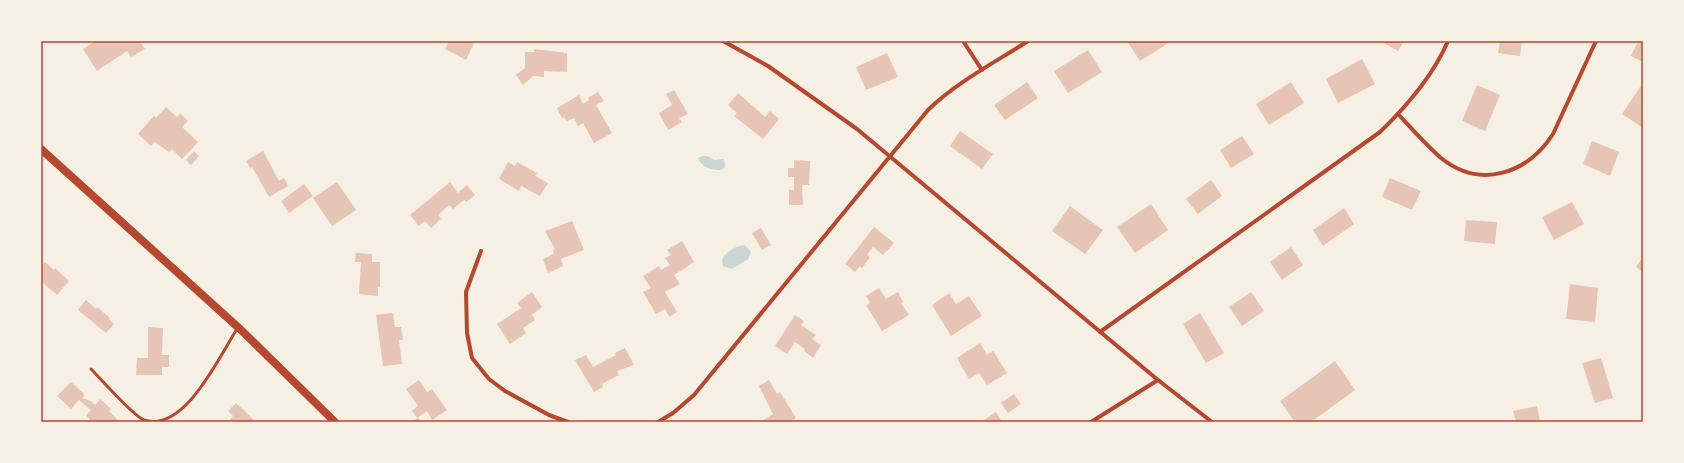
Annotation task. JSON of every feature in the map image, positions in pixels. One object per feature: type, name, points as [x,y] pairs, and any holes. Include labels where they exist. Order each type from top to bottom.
[{"type":"main road","points":[[41,149],[238,327],[333,421]]},
{"type":"street","points":[[723,41],[768,66],[857,129],[1158,380],[1212,422]]},
{"type":"street","points":[[963,41],[982,70]]},
{"type":"street","points":[[658,422],[673,413],[694,395],[891,157],[928,110],[943,96],[1028,41]]},
{"type":"street","points":[[1100,332],[1380,132],[1398,114],[1432,70],[1448,41]]},
{"type":"street","points":[[1398,114],[1441,158],[1454,166],[1468,172],[1485,174],[1501,173],[1517,168],[1532,160],[1544,148],[1553,134],[1596,41]]},
{"type":"street","points":[[481,251],[466,292],[467,333],[472,358],[488,378],[505,391],[549,415],[568,422]]},
{"type":"street","points":[[1091,422],[1158,380]]},
{"type":"lane","points":[[91,369],[143,420],[157,421],[170,417],[182,408],[200,388],[238,327]]},
{"type":"shaded area","points":[[707,156],[714,160],[724,159],[725,167],[721,170],[707,168],[698,158]]},
{"type":"shaded area","points":[[745,245],[751,252],[748,259],[732,269],[723,266],[723,257],[728,252]]},
{"type":"building","points":[[95,41],[140,41],[145,49],[131,57],[127,51],[97,71],[83,49]]},
{"type":"building","points":[[449,41],[475,41],[466,60],[445,49]]},
{"type":"building","points":[[1127,41],[1169,41],[1170,42],[1140,61]]},
{"type":"building","points":[[1380,41],[1404,41],[1398,51]]},
{"type":"building","points":[[1500,41],[1522,41],[1520,56],[1498,53]]},
{"type":"building","points":[[1638,41],[1643,41],[1643,62],[1631,56]]},
{"type":"building","points":[[534,49],[567,53],[567,72],[544,71],[544,77],[533,76],[523,85],[516,75],[525,68],[525,52],[534,52]]},
{"type":"building","points":[[1088,50],[1102,72],[1068,93],[1054,71]]},
{"type":"building","points":[[887,53],[898,77],[866,90],[856,67]]},
{"type":"building","points":[[1362,59],[1375,84],[1338,103],[1326,79]]},
{"type":"building","points":[[1027,82],[1038,98],[1005,120],[994,105]]},
{"type":"building","points":[[1291,82],[1304,103],[1269,125],[1256,104]]},
{"type":"building","points":[[1477,85],[1500,95],[1485,131],[1462,121]]},
{"type":"building","points":[[1640,87],[1643,89],[1643,128],[1622,114]]},
{"type":"building","points":[[674,90],[688,114],[679,118],[682,122],[668,130],[659,113],[672,105],[666,94]]},
{"type":"building","points":[[598,92],[604,101],[596,105],[612,133],[594,143],[583,123],[578,126],[574,118],[567,121],[564,117],[562,118],[557,108],[579,95],[583,104],[589,100],[588,98]]},
{"type":"building","points":[[738,93],[765,117],[770,111],[779,119],[763,139],[734,116],[737,113],[728,105]]},
{"type":"building","points":[[166,107],[177,117],[180,113],[188,121],[182,127],[198,142],[182,159],[172,149],[169,152],[155,142],[151,146],[138,134],[154,116],[156,118]]},
{"type":"building","points":[[960,131],[993,154],[982,169],[950,146]]},
{"type":"building","points":[[1242,136],[1254,154],[1231,168],[1220,150]]},
{"type":"building","points":[[1592,141],[1619,152],[1610,176],[1583,164]]},
{"type":"building","points":[[194,151],[199,156],[191,165],[186,160]]},
{"type":"building","points":[[263,151],[279,181],[284,178],[288,186],[269,197],[252,167],[250,168],[246,161]]},
{"type":"building","points":[[794,160],[810,161],[809,185],[802,185],[803,205],[789,205],[789,190],[794,190],[794,177],[788,177],[788,168],[794,168]]},
{"type":"building","points":[[508,162],[515,166],[517,162],[537,173],[535,176],[548,183],[540,196],[521,186],[519,191],[499,179]]},
{"type":"building","points":[[1390,178],[1421,191],[1412,210],[1382,197]]},
{"type":"building","points":[[1211,180],[1222,196],[1198,214],[1186,199]]},
{"type":"building","points":[[337,182],[356,210],[332,226],[313,198]]},
{"type":"building","points":[[450,182],[458,193],[467,185],[475,195],[466,202],[464,200],[453,209],[449,205],[438,215],[441,219],[431,228],[425,221],[419,226],[410,215]]},
{"type":"building","points":[[304,184],[313,196],[289,213],[281,201]]},
{"type":"building","points":[[1572,202],[1584,224],[1554,240],[1542,217]]},
{"type":"building","points":[[1151,204],[1168,230],[1135,253],[1117,227]]},
{"type":"building","points":[[1070,206],[1103,230],[1085,254],[1052,231]]},
{"type":"building","points":[[1344,208],[1354,224],[1323,246],[1313,230]]},
{"type":"building","points":[[1466,220],[1497,222],[1495,244],[1464,241]]},
{"type":"building","points":[[572,221],[584,250],[561,259],[563,266],[548,273],[543,259],[554,254],[553,250],[555,249],[545,231]]},
{"type":"building","points":[[874,227],[894,243],[883,255],[873,247],[867,255],[870,257],[862,268],[860,266],[855,272],[845,264]]},
{"type":"building","points":[[761,228],[771,245],[762,250],[752,233]]},
{"type":"building","points":[[682,241],[694,262],[674,275],[680,284],[665,292],[677,312],[669,317],[665,309],[656,314],[643,292],[651,288],[643,276],[659,266],[661,270],[670,265],[665,258],[671,255],[667,250]]},
{"type":"building","points":[[1291,247],[1303,265],[1282,280],[1270,262]]},
{"type":"building","points":[[356,253],[372,254],[372,262],[380,262],[380,287],[378,287],[378,296],[359,294],[361,262],[355,262]]},
{"type":"building","points":[[1643,257],[1643,272],[1636,267]]},
{"type":"building","points":[[45,262],[54,270],[55,268],[69,281],[57,295],[43,283],[41,285],[41,266]]},
{"type":"building","points":[[1570,284],[1598,288],[1595,322],[1566,319]]},
{"type":"building","points":[[879,288],[886,299],[898,292],[903,302],[901,303],[909,315],[882,331],[866,305],[870,303],[866,296]]},
{"type":"building","points":[[532,292],[542,307],[532,315],[535,320],[523,328],[526,333],[510,344],[497,324],[521,308],[517,303]]},
{"type":"building","points":[[1251,292],[1264,311],[1242,326],[1229,307]]},
{"type":"building","points":[[949,293],[956,304],[969,296],[982,316],[951,336],[932,305]]},
{"type":"building","points":[[86,300],[110,318],[109,319],[114,324],[106,333],[78,310]]},
{"type":"building","points":[[393,313],[395,327],[401,327],[403,340],[399,340],[402,364],[383,366],[376,315]]},
{"type":"building","points":[[1200,313],[1224,353],[1206,363],[1183,324]]},
{"type":"building","points":[[795,315],[804,321],[801,325],[816,335],[812,339],[821,345],[813,358],[804,351],[805,349],[795,342],[787,354],[775,346]]},
{"type":"building","points":[[148,327],[163,328],[162,355],[169,355],[169,367],[162,367],[162,375],[136,375],[137,358],[148,358]]},
{"type":"building","points":[[980,343],[987,355],[993,351],[1007,373],[987,385],[979,373],[969,379],[957,358]]},
{"type":"building","points":[[625,348],[634,365],[617,371],[619,375],[602,384],[603,387],[594,392],[575,360],[586,355],[593,367],[616,355],[615,353]]},
{"type":"building","points":[[1601,358],[1613,398],[1595,403],[1582,363]]},
{"type":"building","points":[[1335,361],[1355,390],[1311,422],[1295,422],[1280,401]]},
{"type":"building","points":[[419,380],[427,392],[432,389],[447,410],[432,420],[427,411],[417,418],[412,411],[418,406],[406,389]]},
{"type":"building","points":[[769,380],[777,394],[780,392],[796,418],[790,422],[760,422],[773,414],[759,386]]},
{"type":"building","points":[[71,382],[85,395],[82,398],[91,401],[95,405],[100,399],[111,409],[109,411],[120,422],[88,422],[90,420],[86,415],[91,410],[79,400],[71,409],[57,396]]},
{"type":"building","points":[[1014,394],[1021,404],[1008,413],[1001,403]]},
{"type":"building","points":[[236,403],[254,420],[252,422],[228,422],[233,416],[228,411]]},
{"type":"building","points":[[1537,406],[1540,422],[1516,422],[1513,411]]},
{"type":"building","points":[[996,412],[1002,422],[981,422]]},
{"type":"building","points":[[418,418],[421,422],[412,422]]}]
